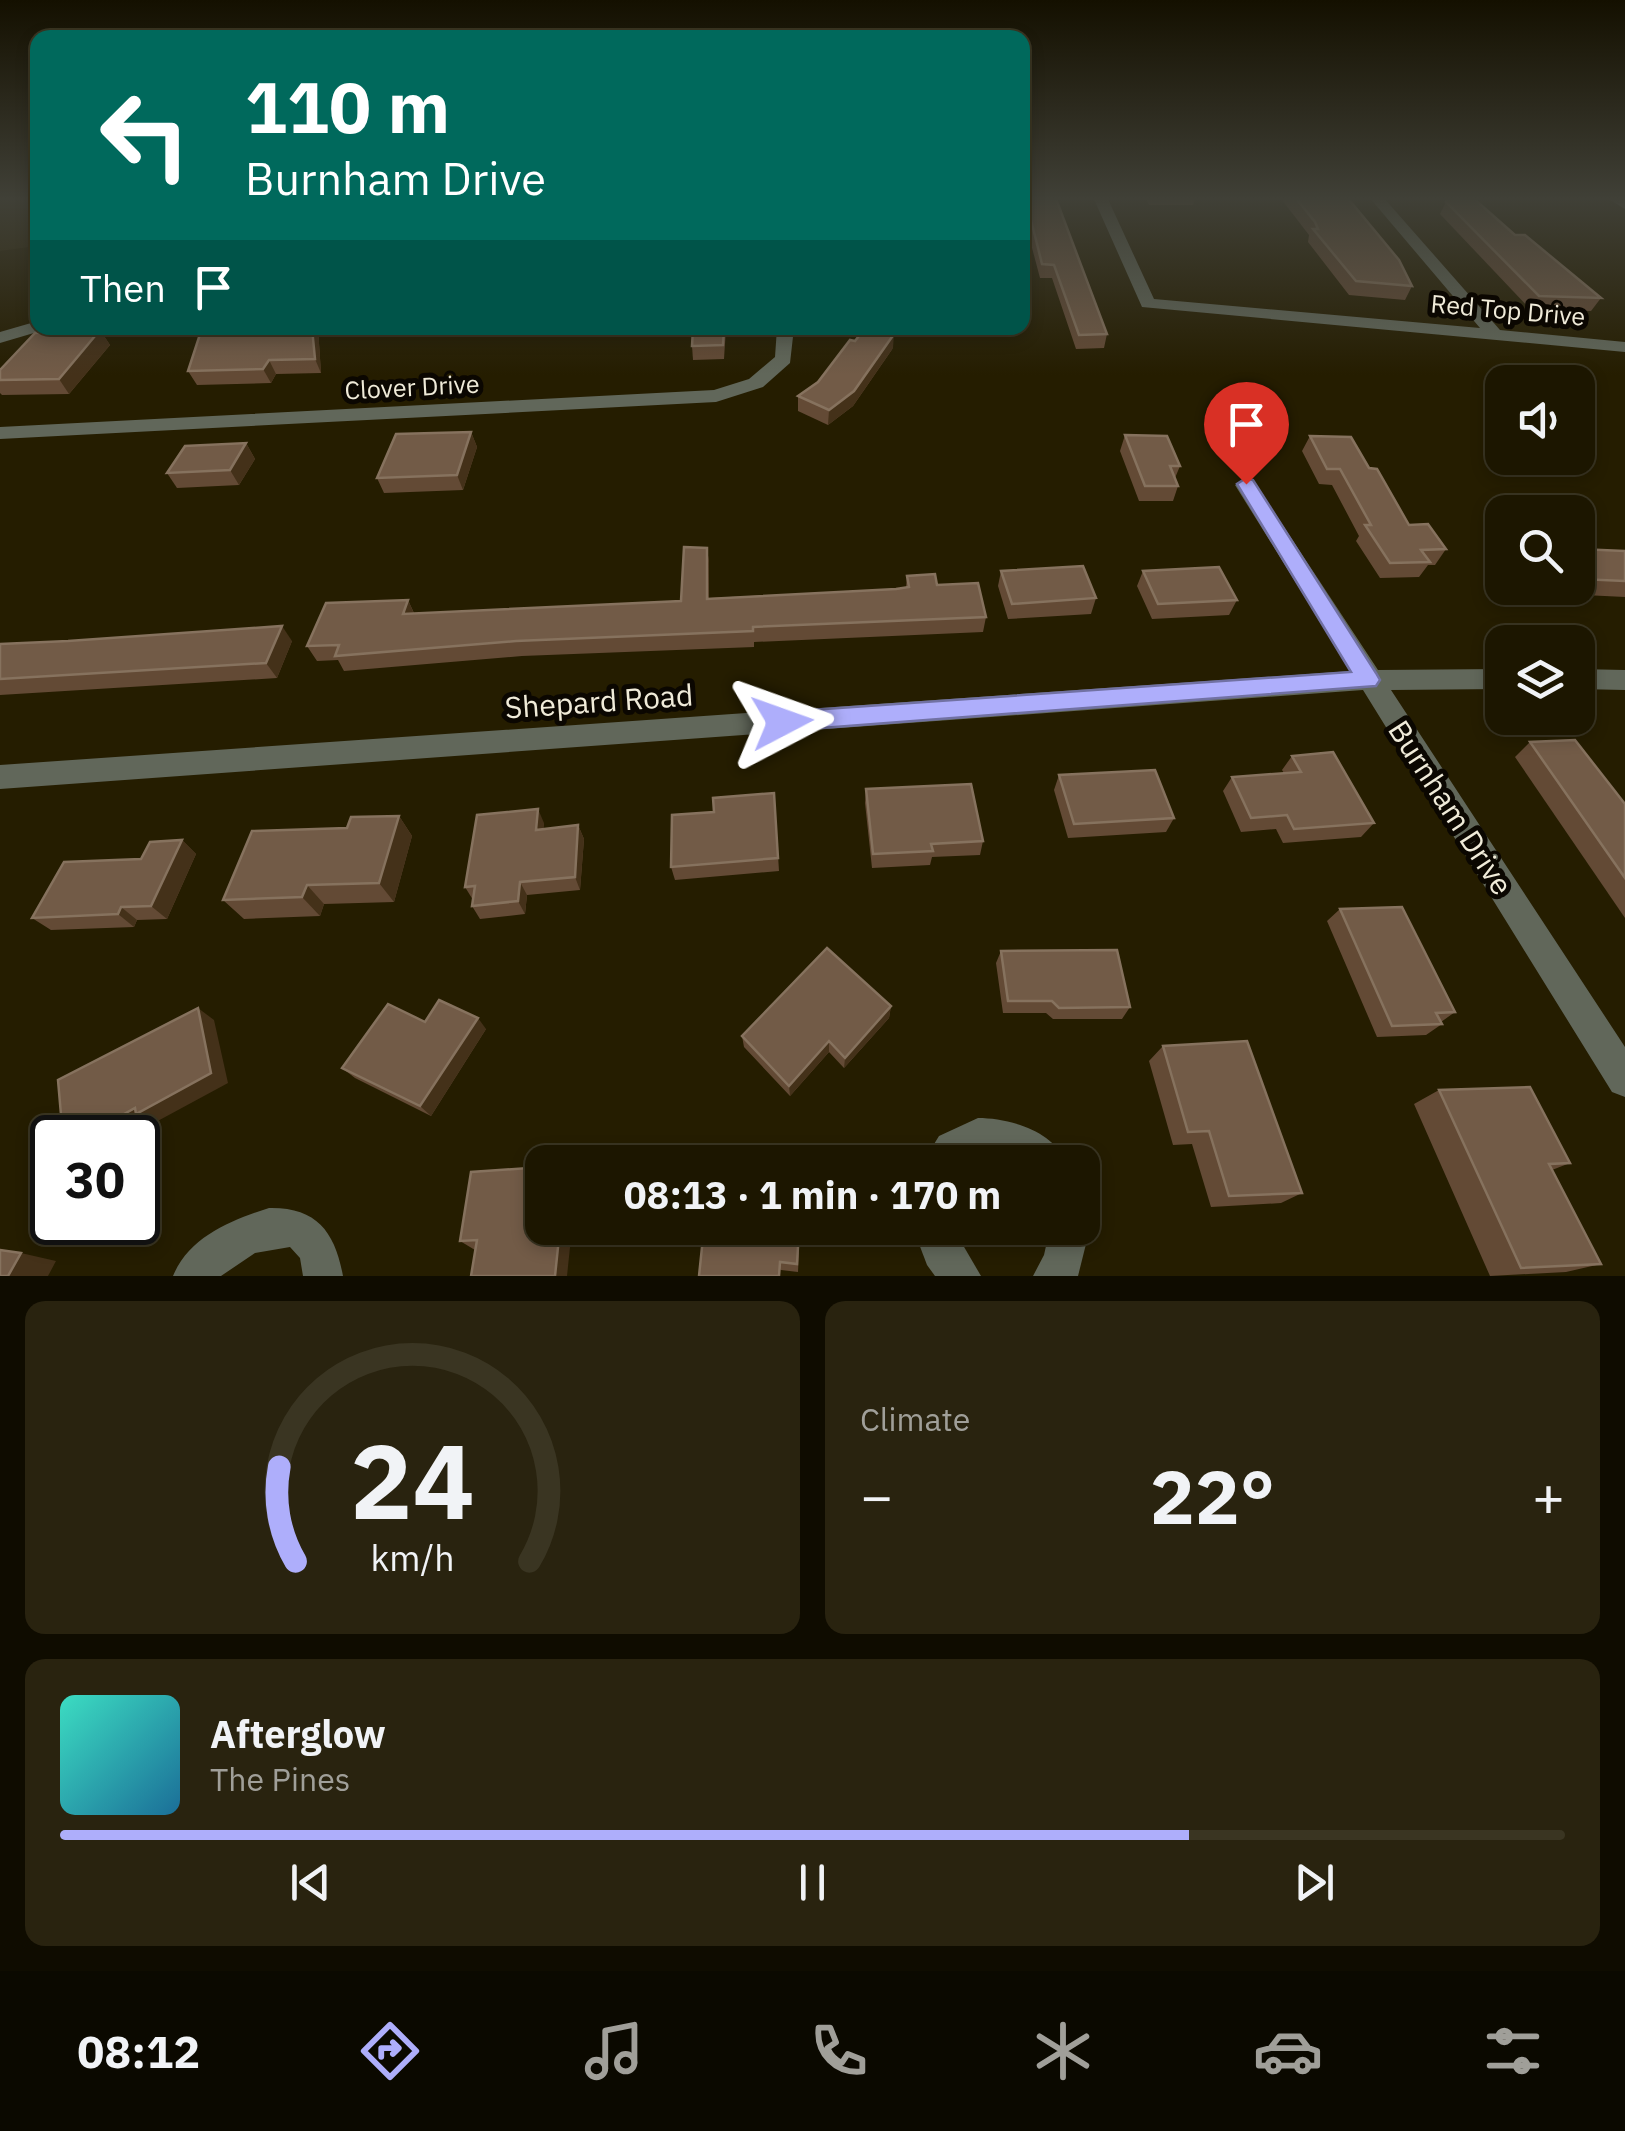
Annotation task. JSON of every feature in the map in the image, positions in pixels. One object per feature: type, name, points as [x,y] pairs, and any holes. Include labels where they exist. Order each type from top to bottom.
[{"type":"street","name":"Red Top Drive","points":[[1127,257],[1148,303],[1625,346]]},
{"type":"street","points":[[1428,257],[1494,334]]},
{"type":"street","points":[[0,338],[30,329]]},
{"type":"street","name":"Clover Drive","points":[[0,433],[716,396],[756,384],[784,359],[784,335]]},
{"type":"street","name":"Burnham Drive","points":[[1246,484],[1625,1078]]},
{"type":"street","name":"Shepard Road","points":[[0,777],[1368,680],[1485,679]]},
{"type":"street","points":[[1595,679],[1625,680]]},
{"type":"street","points":[[960,1145],[982,1136],[1004,1136],[1026,1145]]},
{"type":"street","points":[[193,1276],[204,1261],[229,1241],[256,1229],[281,1226],[302,1233],[316,1247],[323,1276]]},
{"type":"street","points":[[939,1245],[961,1276]]},
{"type":"street","points":[[1052,1276],[1062,1265],[1066,1245]]},
{"type":"building","points":[[1040,257],[1078,257],[1107,334],[1079,335],[1054,265],[1042,264]]},
{"type":"building","points":[[1336,257],[1396,257],[1412,286],[1356,281]]},
{"type":"building","points":[[1500,257],[1551,257],[1601,298],[1539,296]]},
{"type":"building","points":[[33,335],[96,335],[59,379],[0,380],[0,370]]},
{"type":"building","points":[[200,335],[313,335],[315,359],[269,360],[263,369],[188,371]]},
{"type":"building","points":[[693,335],[724,335],[723,345],[692,346]]},
{"type":"building","points":[[860,335],[893,335],[854,391],[829,410],[798,396],[818,382],[850,340],[855,341]]},
{"type":"building","points":[[471,432],[457,475],[377,478],[396,434]]},
{"type":"building","points":[[1125,435],[1167,436],[1180,466],[1170,466],[1178,486],[1145,486]]},
{"type":"building","points":[[1310,436],[1351,437],[1369,468],[1377,469],[1409,525],[1428,524],[1446,549],[1421,550],[1430,562],[1390,563],[1365,525],[1371,525],[1340,469],[1327,469]]},
{"type":"building","points":[[246,443],[230,470],[167,473],[185,446]]},
{"type":"building","points":[[684,547],[707,548],[707,599],[896,589],[909,587],[907,576],[935,574],[937,585],[978,583],[986,617],[516,641],[335,656],[339,645],[307,646],[326,603],[408,600],[403,614],[681,601]]},
{"type":"building","points":[[1595,550],[1625,551],[1625,581],[1595,580]]},
{"type":"building","points":[[1083,566],[1096,598],[1012,604],[1001,571]]},
{"type":"building","points":[[1219,567],[1237,600],[1158,604],[1143,571]]},
{"type":"building","points":[[282,626],[266,663],[0,679],[0,644]]},
{"type":"building","points":[[1575,740],[1625,804],[1625,878],[1530,742]]},
{"type":"building","points":[[1333,752],[1374,823],[1294,829],[1287,815],[1251,818],[1232,777],[1301,772],[1292,756]]},
{"type":"building","points":[[1155,770],[1174,818],[1074,824],[1059,775]]},
{"type":"building","points":[[971,784],[983,841],[931,844],[933,851],[873,854],[866,789]]},
{"type":"building","points":[[774,793],[778,858],[671,867],[672,815],[714,812],[713,798]]},
{"type":"building","points":[[538,809],[536,830],[578,825],[575,877],[520,882],[518,901],[472,906],[475,886],[465,887],[477,815]]},
{"type":"building","points":[[399,816],[379,883],[307,885],[302,897],[223,900],[252,831],[347,828],[351,817]]},
{"type":"building","points":[[182,840],[151,906],[121,907],[118,914],[32,918],[64,862],[141,859],[150,842]]},
{"type":"building","points":[[1402,907],[1455,1012],[1436,1013],[1442,1024],[1392,1026],[1340,909]]},
{"type":"building","points":[[827,948],[891,1006],[845,1058],[829,1041],[789,1086],[742,1036]]},
{"type":"building","points":[[1117,950],[1130,1007],[1059,1008],[1052,1001],[1008,1001],[1001,951]]},
{"type":"building","points":[[439,1000],[478,1018],[420,1106],[342,1068],[388,1004],[425,1022]]},
{"type":"building","points":[[198,1008],[211,1073],[136,1114],[135,1108],[122,1115],[61,1115],[58,1080]]},
{"type":"building","points":[[1247,1041],[1302,1193],[1229,1196],[1209,1131],[1188,1132],[1163,1046]]},
{"type":"building","points":[[1530,1087],[1570,1163],[1549,1164],[1601,1264],[1521,1268],[1439,1090]]},
{"type":"building","points":[[525,1168],[525,1245],[558,1245],[555,1276],[471,1276],[477,1240],[460,1241],[471,1172]]},
{"type":"building","points":[[702,1245],[798,1245],[797,1264],[780,1262],[779,1276],[699,1276]]},
{"type":"building","points":[[0,1250],[21,1253],[8,1276],[0,1276]]},
{"type":"route","points":[[782,722],[1368,680],[1246,484]]}]
